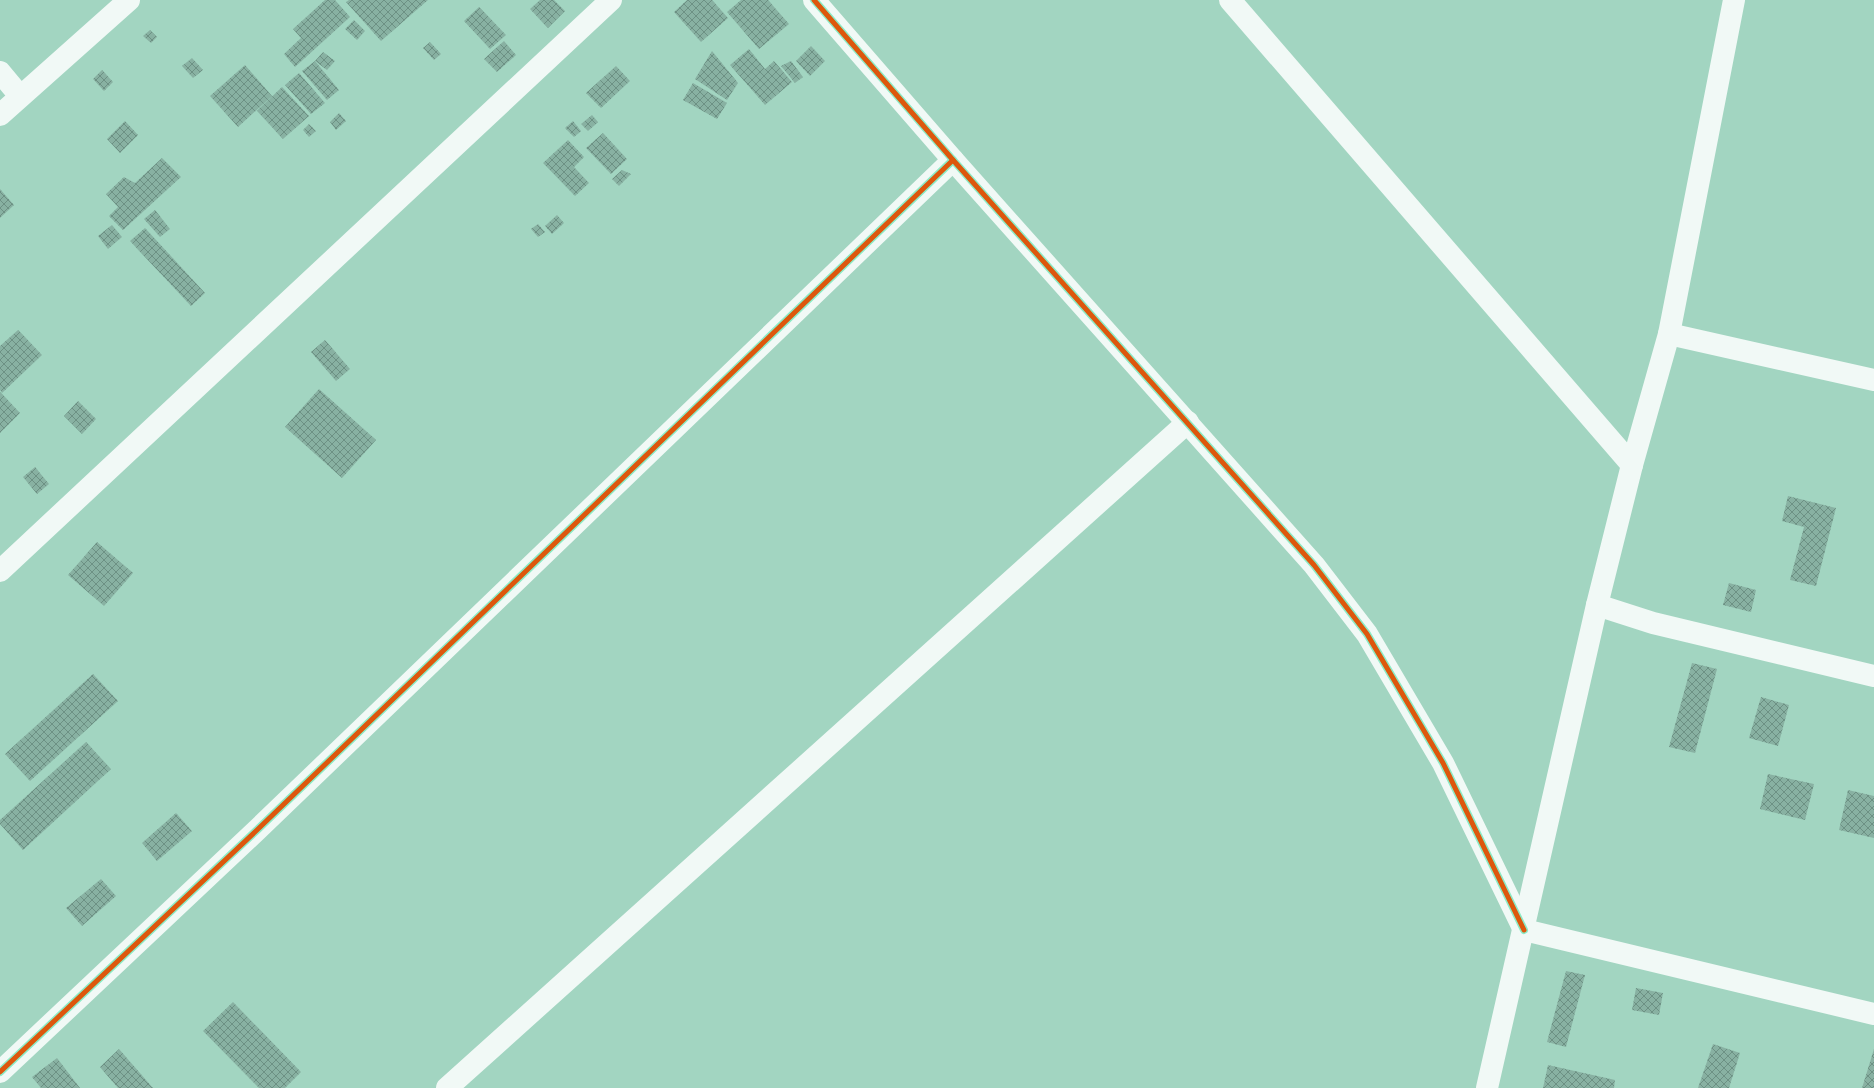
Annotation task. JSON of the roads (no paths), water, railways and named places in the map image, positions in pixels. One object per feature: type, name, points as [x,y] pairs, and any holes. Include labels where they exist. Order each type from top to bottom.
[{"type":"street","points":[[0,114],[129,0]]},
{"type":"street","points":[[0,571],[611,0]]},
{"type":"street","points":[[814,0],[1314,565],[1367,634],[1443,763],[1524,930]]},
{"type":"street","points":[[1230,0],[1632,465]]},
{"type":"street","points":[[1488,1088],[1597,605],[1632,465],[1669,334],[1733,1]]},
{"type":"street","points":[[0,72],[20,96]]},
{"type":"street","points":[[0,1072],[262,825],[954,160]]},
{"type":"street","points":[[1669,334],[1874,380]]},
{"type":"street","points":[[447,1088],[1188,422]]},
{"type":"street","points":[[1597,605],[1653,623],[1874,676]]},
{"type":"street","points":[[1524,930],[1874,1014]]}]
